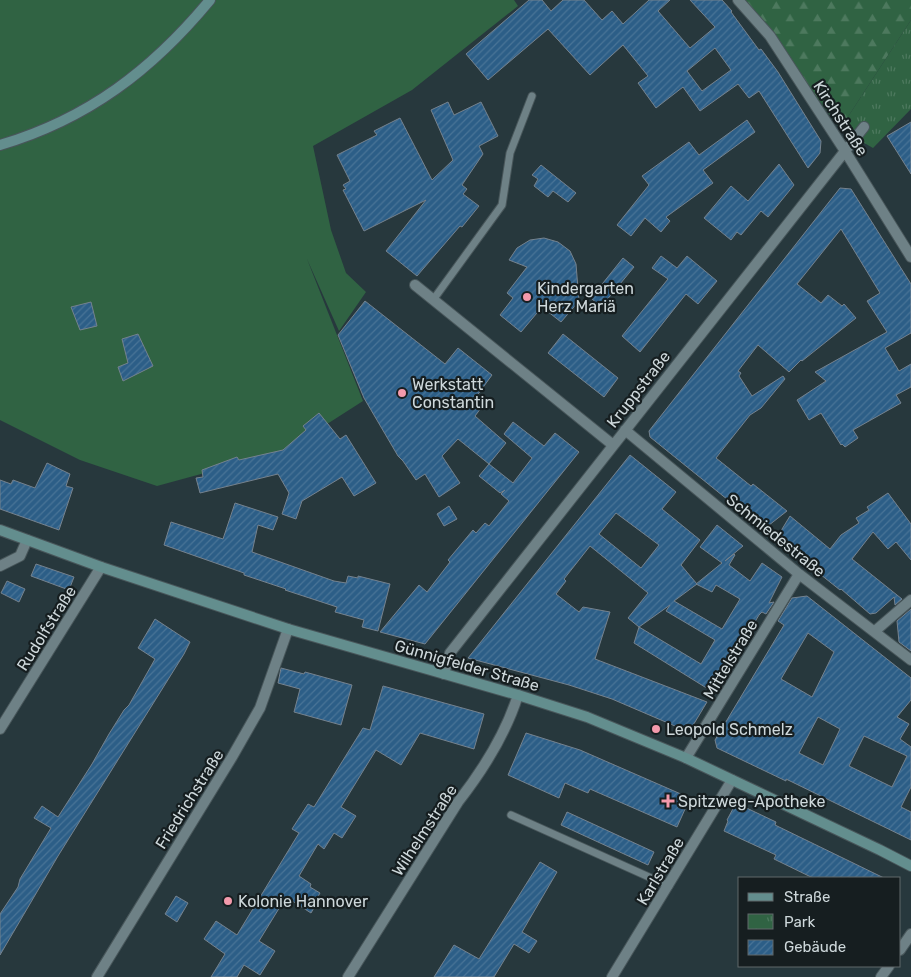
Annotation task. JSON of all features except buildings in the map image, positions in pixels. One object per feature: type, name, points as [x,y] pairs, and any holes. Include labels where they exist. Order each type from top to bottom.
[{"type":"street","points":[[0,145],[26,137],[72,117],[116,91],[187,28],[210,0]]},
{"type":"street","name":"Kirchstraße","points":[[738,0],[770,36],[846,151],[911,257]]},
{"type":"street","name":"Kruppstraße","points":[[444,674],[450,653],[864,127]]},
{"type":"street","points":[[415,284],[613,445]]},
{"type":"street","name":"Schmiedestraße","points":[[625,430],[799,574],[911,660]]},
{"type":"street","name":"Günnigfelder Straße","points":[[0,530],[101,567],[288,629],[518,695],[587,717],[686,758],[911,866]]},
{"type":"street","points":[[0,566],[20,556],[27,540]]},
{"type":"street","name":"Rudolfstraße","points":[[0,729],[101,567]]},
{"type":"street","name":"Mittelstraße","points":[[686,758],[799,574]]},
{"type":"street","points":[[875,631],[911,600]]},
{"type":"street","name":"Friedrichstraße","points":[[97,977],[260,708],[288,629]]},
{"type":"street","name":"Wilhelmstraße","points":[[348,977],[458,802],[472,785],[510,719],[518,695]]},
{"type":"street","name":"Karlstraße","points":[[612,977],[732,780]]},
{"type":"street","points":[[901,949],[911,934]]},
{"type":"lane","points":[[434,300],[502,205],[510,153],[532,96]]},
{"type":"lane","points":[[511,815],[669,886]]},
{"type":"green space","points":[[0,0],[514,0],[518,6],[412,90],[313,146],[331,230],[346,273],[366,292],[339,331],[307,259],[363,401],[285,451],[157,486],[80,460],[0,420]]},
{"type":"green space","points":[[745,0],[911,0],[911,20],[840,129]]},
{"type":"green space","points":[[911,20],[911,109],[873,148],[840,129]]},
{"type":"place","name":"Kindergarten Herz Mariä","points":[[527,297]]},
{"type":"place","name":"Werkstatt Constantin","points":[[402,393]]},
{"type":"place","name":"Leopold Schmelz","points":[[656,729]]},
{"type":"place","name":"Spitzweg-Apotheke","points":[[668,801]]},
{"type":"place","name":"Kolonie Hannover","points":[[228,901]]}]
